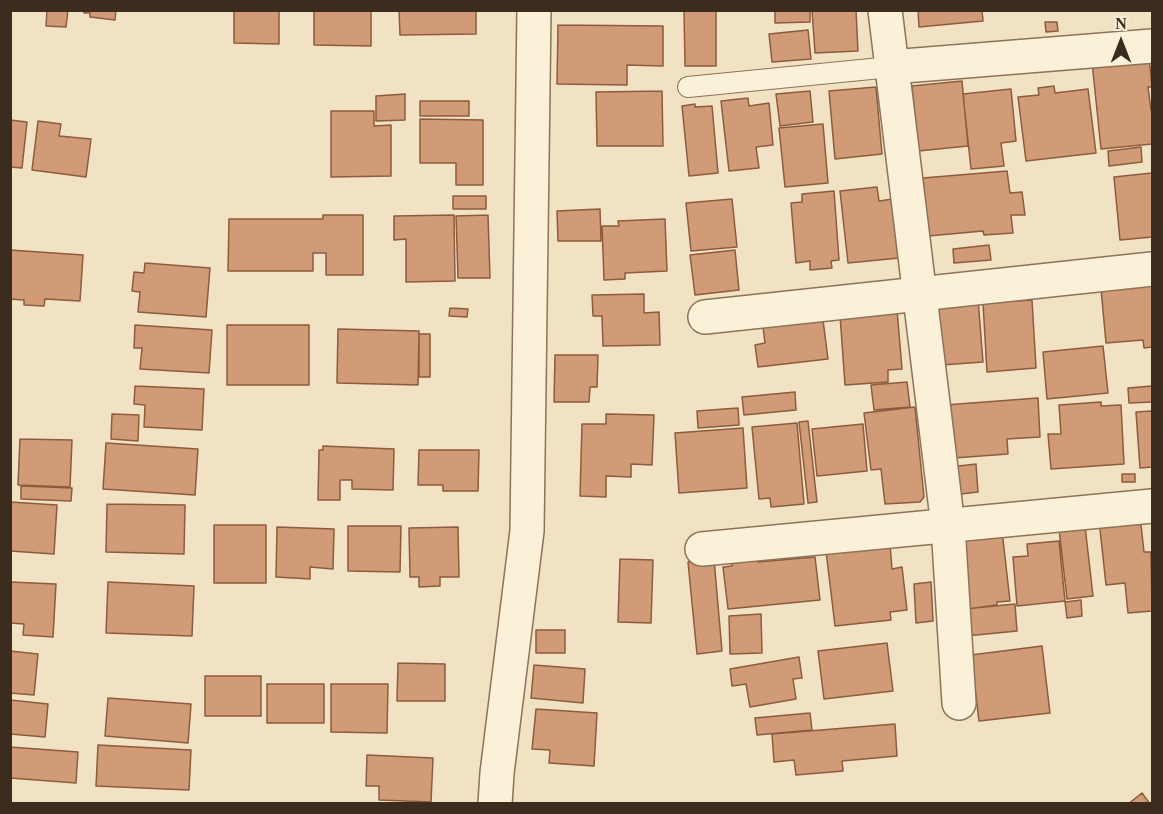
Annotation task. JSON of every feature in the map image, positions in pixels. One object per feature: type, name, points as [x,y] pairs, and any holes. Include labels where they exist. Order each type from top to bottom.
[{"type":"street","points":[[495,804],[527,531],[534,10]]},
{"type":"street","points":[[885,10],[948,525],[959,703]]},
{"type":"street","points":[[891,67],[1152,46]]},
{"type":"street","points":[[705,316],[1152,269]]},
{"type":"street","points":[[702,549],[1152,506]]},
{"type":"lane","points":[[688,87],[891,67]]},
{"type":"building","points":[[47,10],[68,10],[66,27],[46,26]]},
{"type":"building","points":[[84,10],[116,10],[115,20],[90,17],[90,13],[84,13]]},
{"type":"building","points":[[234,10],[279,10],[279,44],[234,43]]},
{"type":"building","points":[[314,10],[371,10],[371,46],[314,45]]},
{"type":"building","points":[[399,10],[476,10],[476,34],[400,35]]},
{"type":"building","points":[[684,10],[716,10],[716,66],[685,66]]},
{"type":"building","points":[[775,10],[810,10],[810,22],[775,23]]},
{"type":"building","points":[[812,10],[856,10],[858,51],[815,53]]},
{"type":"building","points":[[918,10],[982,10],[983,21],[919,27]]},
{"type":"building","points":[[1045,22],[1057,22],[1058,31],[1046,32]]},
{"type":"building","points":[[558,25],[663,26],[663,66],[627,65],[627,85],[557,84]]},
{"type":"building","points":[[808,30],[811,59],[772,62],[769,34]]},
{"type":"building","points":[[1149,57],[1152,87],[1148,87],[1152,110],[1152,144],[1101,149],[1092,62]]},
{"type":"building","points":[[962,81],[968,146],[918,151],[912,86]]},
{"type":"building","points":[[1054,86],[1055,93],[1088,89],[1096,153],[1026,161],[1018,97],[1039,95],[1038,88]]},
{"type":"building","points":[[876,87],[882,154],[835,159],[829,91]]},
{"type":"building","points":[[1011,89],[1016,141],[1001,143],[1004,166],[971,169],[963,94]]},
{"type":"building","points":[[662,91],[663,146],[597,146],[596,92]]},
{"type":"building","points":[[810,91],[813,122],[780,126],[776,94]]},
{"type":"building","points":[[405,94],[405,120],[376,121],[376,96]]},
{"type":"building","points":[[748,98],[749,106],[769,103],[773,145],[756,147],[759,168],[729,171],[721,101]]},
{"type":"building","points":[[420,101],[469,101],[469,116],[420,116]]},
{"type":"building","points":[[695,104],[695,107],[712,106],[718,173],[689,176],[682,106]]},
{"type":"building","points":[[331,111],[374,111],[374,126],[391,125],[391,176],[331,177]]},
{"type":"building","points":[[420,119],[483,120],[483,185],[456,185],[456,163],[420,163]]},
{"type":"building","points":[[10,120],[27,122],[22,168],[10,167]]},
{"type":"building","points":[[38,121],[61,124],[59,136],[91,139],[86,177],[32,170]]},
{"type":"building","points":[[823,124],[828,183],[785,187],[779,128]]},
{"type":"building","points":[[1141,147],[1142,162],[1109,166],[1108,151]]},
{"type":"building","points":[[1007,171],[1010,193],[1022,192],[1025,215],[1011,215],[1013,233],[984,235],[983,231],[928,236],[923,178]]},
{"type":"building","points":[[1152,173],[1152,237],[1120,240],[1114,177]]},
{"type":"building","points":[[877,187],[879,201],[893,199],[899,258],[848,263],[840,191]]},
{"type":"building","points":[[834,191],[839,260],[831,261],[832,268],[810,270],[810,261],[796,263],[791,203],[802,202],[802,194]]},
{"type":"building","points":[[453,196],[486,196],[486,209],[453,209]]},
{"type":"building","points":[[732,199],[737,247],[691,251],[686,203]]},
{"type":"building","points":[[600,209],[601,241],[558,241],[557,211]]},
{"type":"building","points":[[323,215],[363,215],[363,275],[326,275],[326,253],[313,253],[313,271],[228,271],[229,219],[323,219]]},
{"type":"building","points":[[454,215],[455,281],[406,282],[406,239],[394,240],[394,216]]},
{"type":"building","points":[[488,215],[490,278],[458,278],[456,216]]},
{"type":"building","points":[[665,219],[667,271],[625,273],[625,279],[604,280],[602,226],[619,226],[618,221]]},
{"type":"building","points":[[989,245],[991,260],[954,263],[953,249]]},
{"type":"building","points":[[10,250],[83,255],[80,301],[45,299],[44,306],[24,305],[24,300],[10,299]]},
{"type":"building","points":[[735,250],[739,290],[695,295],[690,255]]},
{"type":"building","points":[[145,263],[210,268],[206,317],[138,312],[140,292],[132,291],[134,272],[144,273]]},
{"type":"building","points":[[1152,284],[1152,347],[1144,348],[1143,340],[1106,343],[1101,289]]},
{"type":"building","points":[[644,294],[644,313],[659,312],[660,345],[603,346],[602,316],[593,316],[592,295]]},
{"type":"building","points":[[978,299],[983,362],[942,365],[936,306]]},
{"type":"building","points":[[1032,300],[1036,368],[987,372],[983,303]]},
{"type":"building","points":[[450,308],[468,309],[467,317],[449,316]]},
{"type":"building","points":[[897,310],[902,369],[888,370],[888,382],[845,385],[840,315]]},
{"type":"building","points":[[823,320],[828,359],[758,367],[755,345],[765,343],[763,327]]},
{"type":"building","points":[[135,325],[212,330],[209,373],[140,369],[142,348],[134,348]]},
{"type":"building","points":[[227,325],[309,325],[309,385],[227,385]]},
{"type":"building","points":[[338,329],[419,331],[418,385],[337,383]]},
{"type":"building","points":[[419,334],[430,334],[430,377],[419,377]]},
{"type":"building","points":[[1103,346],[1108,393],[1047,399],[1043,352]]},
{"type":"building","points":[[555,355],[598,355],[597,387],[590,387],[589,402],[554,402]]},
{"type":"building","points":[[907,382],[910,407],[874,410],[871,385]]},
{"type":"building","points":[[135,386],[204,389],[202,430],[144,427],[145,405],[134,404]]},
{"type":"building","points":[[1152,386],[1152,402],[1129,403],[1128,388]]},
{"type":"building","points":[[795,392],[796,410],[744,415],[742,397]]},
{"type":"building","points":[[1038,398],[1040,437],[1007,439],[1008,454],[954,458],[945,405]]},
{"type":"building","points":[[1101,402],[1101,406],[1121,405],[1124,464],[1051,469],[1048,434],[1061,434],[1059,405]]},
{"type":"building","points":[[915,407],[924,497],[920,502],[885,504],[881,469],[871,470],[864,413]]},
{"type":"building","points":[[738,408],[739,425],[698,428],[697,411]]},
{"type":"building","points":[[1152,411],[1152,467],[1140,468],[1136,412]]},
{"type":"building","points":[[112,414],[139,415],[138,441],[111,439]]},
{"type":"building","points":[[606,414],[654,415],[652,465],[631,464],[631,477],[606,476],[606,497],[580,496],[582,424],[606,424]]},
{"type":"building","points":[[808,421],[817,502],[808,503],[799,422]]},
{"type":"building","points":[[797,423],[804,504],[771,507],[770,498],[759,499],[752,427]]},
{"type":"building","points":[[863,424],[867,471],[817,476],[812,429]]},
{"type":"building","points":[[743,428],[747,488],[679,493],[675,433]]},
{"type":"building","points":[[20,439],[72,440],[70,487],[18,485]]},
{"type":"building","points":[[106,443],[198,449],[195,495],[103,489]]},
{"type":"building","points":[[323,446],[394,449],[393,490],[352,489],[352,480],[340,480],[340,500],[318,500],[319,450],[323,450]]},
{"type":"building","points":[[419,450],[479,450],[478,491],[443,491],[443,485],[418,485]]},
{"type":"building","points":[[976,464],[978,492],[953,495],[950,467]]},
{"type":"building","points":[[1122,474],[1135,474],[1135,482],[1122,482]]},
{"type":"building","points":[[21,486],[72,488],[71,501],[21,499]]},
{"type":"building","points":[[10,502],[57,505],[54,554],[10,551]]},
{"type":"building","points":[[107,504],[185,505],[184,554],[106,552]]},
{"type":"building","points":[[1140,516],[1144,552],[1151,552],[1152,611],[1128,613],[1125,583],[1106,585],[1099,520]]},
{"type":"building","points":[[214,525],[266,525],[266,583],[214,583]]},
{"type":"building","points":[[348,526],[401,526],[400,572],[348,571]]},
{"type":"building","points":[[1085,526],[1093,596],[1067,599],[1059,529]]},
{"type":"building","points":[[277,527],[334,529],[333,569],[310,567],[310,579],[276,577]]},
{"type":"building","points":[[458,527],[459,577],[440,577],[440,586],[419,587],[419,577],[410,577],[409,528]]},
{"type":"building","points":[[1002,531],[1010,601],[967,609],[959,536]]},
{"type":"building","points":[[1059,541],[1065,601],[1017,606],[1013,557],[1028,556],[1027,544]]},
{"type":"building","points":[[890,544],[892,569],[902,567],[907,610],[890,612],[891,620],[835,626],[826,551]]},
{"type":"building","points":[[757,557],[758,562],[815,557],[820,600],[728,609],[723,567],[732,566],[731,560]]},
{"type":"building","points":[[620,559],[653,560],[651,623],[618,622]]},
{"type":"building","points":[[714,559],[722,651],[697,654],[688,562]]},
{"type":"building","points":[[10,582],[56,584],[53,637],[23,635],[24,624],[10,623]]},
{"type":"building","points":[[108,582],[194,586],[192,636],[106,633]]},
{"type":"building","points":[[931,582],[933,621],[916,623],[914,584]]},
{"type":"building","points":[[1081,600],[1082,616],[1067,618],[1065,602]]},
{"type":"building","points":[[1015,604],[1017,631],[966,636],[964,609]]},
{"type":"building","points":[[761,614],[762,653],[730,654],[729,616]]},
{"type":"building","points":[[536,630],[565,630],[565,653],[536,653]]},
{"type":"building","points":[[887,643],[893,691],[824,699],[818,651]]},
{"type":"building","points":[[1042,646],[1050,713],[979,721],[971,655]]},
{"type":"building","points":[[10,651],[38,654],[34,695],[10,693]]},
{"type":"building","points":[[799,657],[802,678],[793,679],[796,699],[750,707],[746,684],[732,686],[730,669]]},
{"type":"building","points":[[398,663],[445,664],[445,701],[397,701]]},
{"type":"building","points":[[534,665],[585,669],[583,703],[531,698]]},
{"type":"building","points":[[205,676],[261,676],[261,716],[205,716]]},
{"type":"building","points":[[267,684],[324,684],[324,723],[267,723]]},
{"type":"building","points":[[331,684],[388,684],[387,733],[331,732]]},
{"type":"building","points":[[108,698],[191,704],[188,743],[105,736]]},
{"type":"building","points":[[10,700],[48,704],[45,737],[10,734]]},
{"type":"building","points":[[536,709],[597,713],[594,766],[549,763],[550,750],[532,749]]},
{"type":"building","points":[[810,713],[812,730],[757,735],[755,718]]},
{"type":"building","points":[[895,724],[897,756],[842,761],[843,771],[796,775],[794,760],[774,762],[772,734]]},
{"type":"building","points":[[98,745],[191,750],[189,790],[96,786]]},
{"type":"building","points":[[10,747],[78,752],[76,783],[10,778]]},
{"type":"building","points":[[367,755],[433,758],[431,802],[379,800],[379,786],[366,786]]},
{"type":"building","points":[[1142,793],[1150,804],[1128,804]]}]
